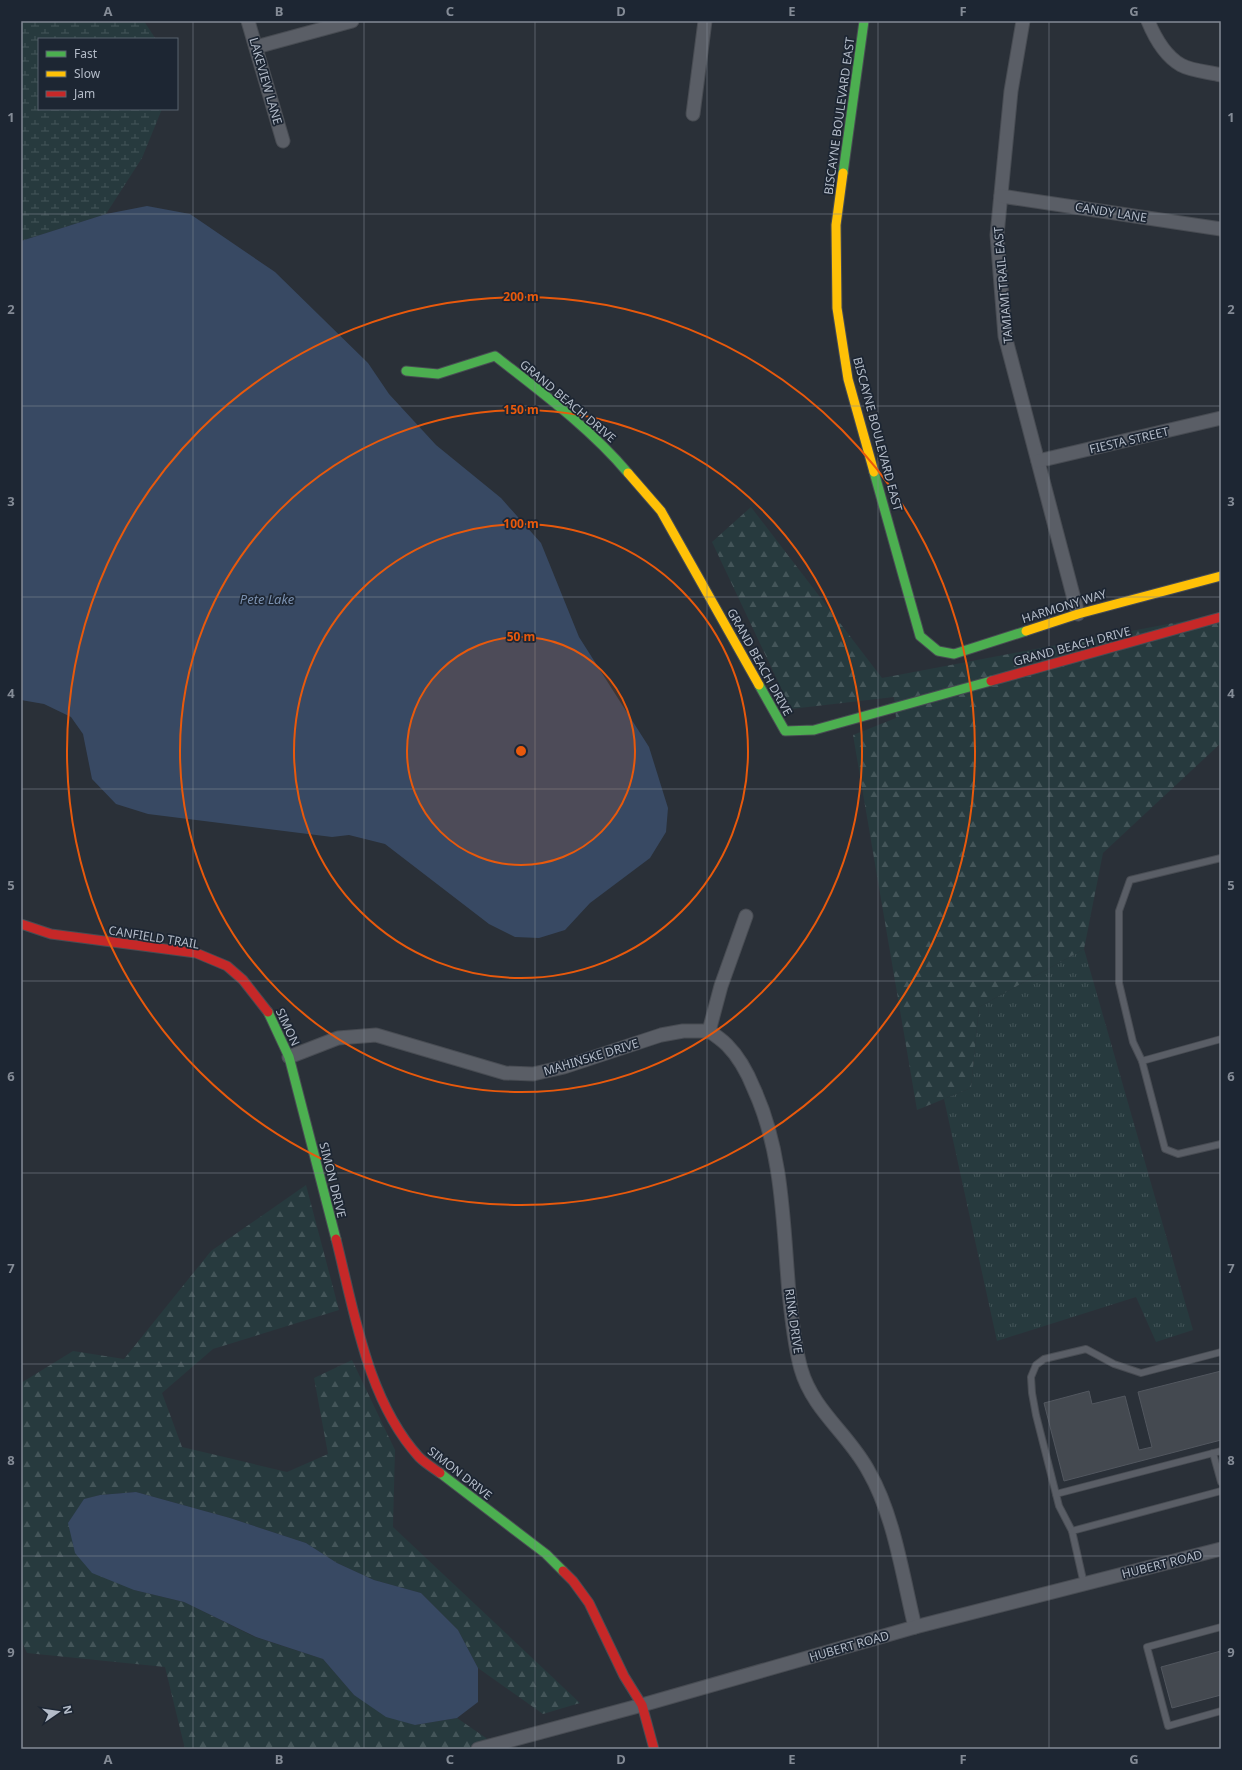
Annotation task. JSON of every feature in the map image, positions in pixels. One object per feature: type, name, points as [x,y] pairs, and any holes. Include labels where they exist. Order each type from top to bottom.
[{"type":"street","name":"LAKEVIEW LANE","points":[[248,21],[283,141]]},
{"type":"street","points":[[256,47],[352,21]]},
{"type":"street","points":[[693,114],[705,21]]},
{"type":"street","name":"BISCAYNE BOULEVARD EAST","points":[[864,21],[836,225],[837,308],[848,380],[920,636]]},
{"type":"street","name":"TAMIAMI TRAIL EAST","points":[[1023,21],[1011,91],[996,235],[1005,336],[1078,614]]},
{"type":"street","points":[[1148,21],[1154,35],[1166,52],[1182,66],[1221,75]]},
{"type":"street","name":"CANDY LANE","points":[[1001,196],[1221,229]]},
{"type":"street","name":"GRAND BEACH DRIVE","points":[[406,371],[438,374],[495,356],[551,399],[615,457],[662,511],[786,731],[814,730],[1221,617]]},
{"type":"street","name":"FIESTA STREET","points":[[1038,461],[1221,418]]},
{"type":"street","name":"HARMONY WAY","points":[[920,636],[938,651],[954,654],[1078,614],[1221,576]]},
{"type":"street","points":[[709,1031],[721,986],[746,916]]},
{"type":"street","name":"CANFIELD TRAIL","points":[[21,924],[51,934],[196,953],[227,966],[243,980],[266,1008]]},
{"type":"street","name":"SIMON","points":[[266,1008],[289,1056]]},
{"type":"street","name":"MAHINSKE DRIVE","points":[[289,1056],[338,1038],[376,1035],[505,1073],[533,1074],[564,1067],[661,1035],[683,1031],[709,1031]]},
{"type":"street","name":"RINK DRIVE","points":[[709,1031],[727,1045],[747,1073],[765,1113],[776,1162],[795,1344],[802,1372],[816,1401],[836,1429],[859,1455],[877,1488],[889,1520],[915,1627]]},
{"type":"street","name":"SIMON DRIVE","points":[[289,1056],[368,1365],[393,1421],[419,1457],[546,1554],[573,1581],[589,1603],[624,1676],[642,1705],[654,1749]]},
{"type":"street","name":"HUBERT ROAD","points":[[478,1749],[642,1705],[915,1627],[1221,1549]]},
{"type":"lane","points":[[1221,858],[1130,880],[1119,911],[1119,983],[1133,1042],[1142,1061],[1165,1149],[1178,1154],[1221,1144]]},
{"type":"lane","points":[[1142,1061],[1221,1039]]},
{"type":"lane","points":[[1084,1584],[1072,1530],[1064,1519],[1056,1494],[1032,1393],[1031,1377],[1036,1365],[1044,1359],[1086,1349],[1114,1364],[1141,1373],[1221,1352]]},
{"type":"lane","points":[[1056,1494],[1221,1451]]},
{"type":"lane","points":[[1213,1453],[1221,1482]]},
{"type":"lane","points":[[1072,1530],[1221,1491]]},
{"type":"lane","points":[[1221,1627],[1147,1647],[1168,1726],[1221,1711]]},
{"type":"green space","points":[[21,21],[144,21],[155,38],[38,38],[38,110],[162,110],[142,158],[106,214],[21,241]]},
{"type":"green space","points":[[751,507],[882,678],[1221,614],[1221,743],[1103,853],[1084,949],[979,1007],[971,1088],[917,1110],[853,735],[896,718],[894,697],[791,709],[712,542]]},
{"type":"green space","points":[[1084,949],[1193,1330],[1156,1342],[1136,1297],[997,1341],[944,1099],[971,1088],[979,1007]]},
{"type":"green space","points":[[306,1185],[339,1310],[213,1349],[162,1393],[182,1447],[287,1472],[328,1454],[314,1378],[352,1360],[395,1450],[393,1527],[580,1703],[543,1714],[478,1668],[458,1630],[421,1593],[374,1580],[337,1563],[306,1543],[230,1518],[136,1492],[100,1495],[85,1499],[134,1590],[184,1602],[255,1637],[323,1659],[354,1695],[415,1725],[457,1718],[502,1749],[185,1749],[165,1667],[27,1653],[21,1640],[21,1383],[73,1351],[124,1359],[211,1251]]},
{"type":"water","name":"Pete Lake","points":[[147,206],[190,214],[275,272],[368,363],[389,394],[436,445],[501,498],[541,543],[579,637],[649,747],[668,808],[666,832],[650,858],[590,903],[565,930],[539,938],[515,937],[489,924],[385,844],[349,835],[332,837],[148,814],[116,804],[92,779],[83,734],[71,717],[44,704],[21,700],[21,241],[106,214]]},
{"type":"water","points":[[136,1492],[230,1518],[306,1543],[337,1563],[374,1580],[421,1593],[458,1630],[478,1668],[478,1702],[457,1718],[415,1725],[386,1717],[354,1695],[323,1659],[256,1637],[184,1602],[134,1590],[92,1573],[75,1553],[68,1523],[84,1499],[100,1495]]},
{"type":"building","points":[[1221,1371],[1221,1440],[1064,1481],[1044,1403],[1089,1391],[1092,1404],[1125,1396],[1139,1450],[1152,1447],[1138,1392]]},
{"type":"building","points":[[1221,1651],[1221,1695],[1172,1708],[1161,1667]]},
{"type":"traffic: fast","points":[[843,173],[864,21]]},
{"type":"traffic: fast","points":[[406,371],[438,374],[495,356],[581,426],[598,441],[628,473]]},
{"type":"traffic: fast","points":[[874,472],[920,636],[938,651],[954,654],[1026,631]]},
{"type":"traffic: fast","points":[[759,685],[785,731],[814,730],[991,681]]},
{"type":"traffic: fast","points":[[268,1012],[289,1057],[336,1239]]},
{"type":"traffic: fast","points":[[440,1473],[546,1554],[563,1571]]},
{"type":"traffic: slow","points":[[843,173],[836,225],[837,308],[848,379],[874,472]]},
{"type":"traffic: slow","points":[[628,473],[661,511],[759,685]]},
{"type":"traffic: slow","points":[[1026,631],[1078,614],[1221,576]]},
{"type":"traffic: jam","points":[[991,681],[1221,617]]},
{"type":"traffic: jam","points":[[21,924],[51,934],[196,953],[227,966],[243,980],[268,1012]]},
{"type":"traffic: jam","points":[[336,1239],[356,1324],[375,1382],[387,1409],[401,1434],[419,1457],[440,1473]]},
{"type":"traffic: jam","points":[[563,1571],[573,1581],[589,1603],[624,1676],[642,1705],[654,1749]]}]
